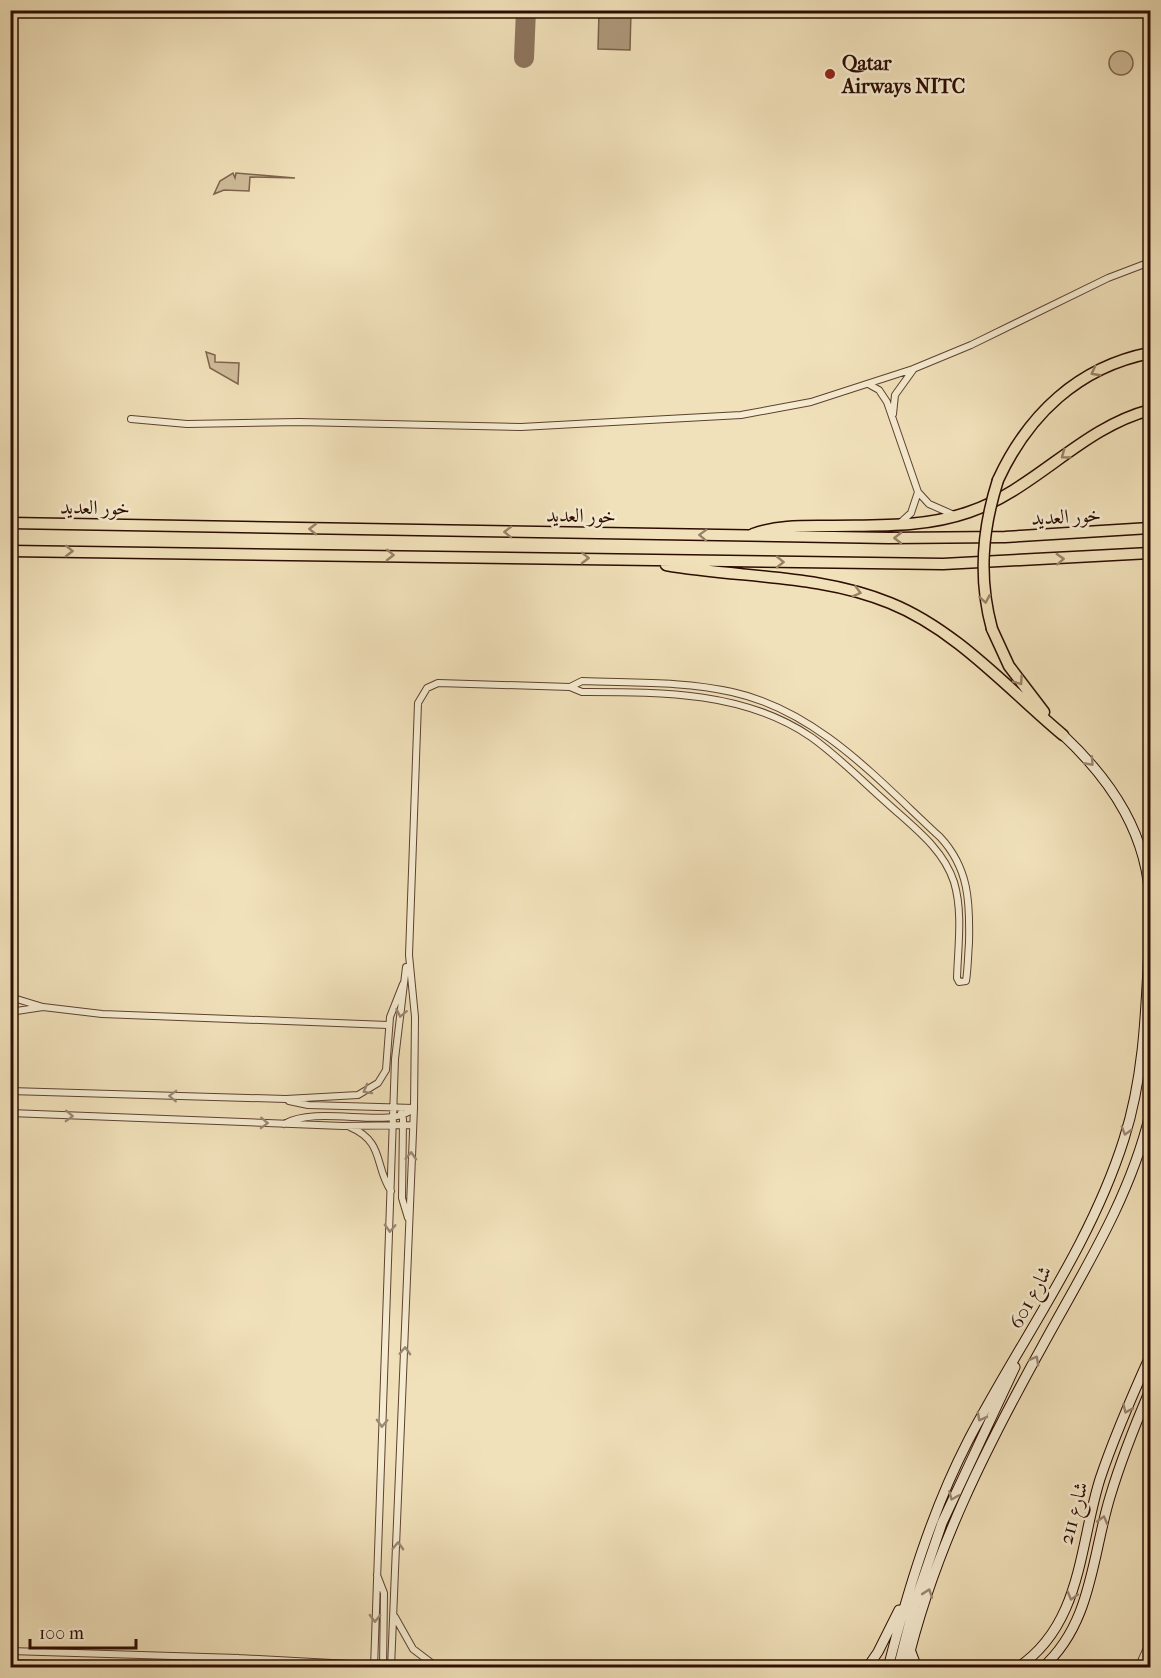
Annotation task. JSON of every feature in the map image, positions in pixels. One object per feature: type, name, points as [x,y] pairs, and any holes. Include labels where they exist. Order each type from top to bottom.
[{"type":"highway","points":[[1064,735],[1009,666],[992,629],[984,595],[982,572],[987,517],[998,480],[1025,431],[1062,393],[1107,365],[1150,354]]},
{"type":"highway","points":[[747,537],[778,527],[922,524],[957,516],[1005,495],[1113,423],[1150,410]]},
{"type":"highway","name":"خور العديد","points":[[10,523],[747,537],[957,538],[1150,528]]},
{"type":"highway","points":[[10,550],[943,564],[1150,553]]},
{"type":"highway","points":[[633,558],[717,573],[821,585],[849,590],[892,603],[954,640],[1064,735]]},
{"type":"main road","points":[[1064,735],[1114,791],[1136,833],[1146,868],[1150,906]]},
{"type":"main road","name":"شارع 601","points":[[888,1668],[905,1600],[929,1531],[956,1466],[991,1399],[1023,1348],[1089,1222],[1124,1140],[1142,1056],[1150,928]]},
{"type":"main road","name":"شارع 601","points":[[906,1668],[940,1557],[964,1496],[994,1435],[1116,1211],[1134,1168],[1150,1114]]},
{"type":"main road","points":[[898,1668],[914,1605],[942,1523],[966,1468],[1007,1388],[1023,1348]]},
{"type":"main road","name":"شارع 211","points":[[1017,1668],[1050,1639],[1067,1611],[1102,1473],[1150,1356]]},
{"type":"main road","name":"شارع 211","points":[[1042,1668],[1066,1641],[1081,1613],[1110,1497],[1150,1390]]},
{"type":"main road","points":[[867,1668],[905,1600]]},
{"type":"main road","points":[[910,1649],[917,1668]]},
{"type":"street","points":[[131,419],[219,424],[299,422],[577,426],[741,415],[810,402],[870,385],[913,369],[971,345],[1108,278],[1150,262]]},
{"type":"street","points":[[892,417],[896,395],[913,369]]},
{"type":"street","points":[[870,385],[884,397],[918,492],[929,504],[957,516]]},
{"type":"street","points":[[897,525],[911,513],[918,492]]},
{"type":"street","points":[[374,1666],[395,1051],[409,955],[418,703],[422,692],[432,685],[444,682],[570,687],[582,692],[721,700],[764,712],[812,737],[927,840],[943,858],[953,881],[958,905],[957,978],[962,983],[966,981],[970,905],[967,885],[956,857],[940,837],[822,731],[780,708],[718,689],[582,681],[570,687]]},
{"type":"street","points":[[391,1667],[414,1108],[415,1017],[409,955]]},
{"type":"street","points":[[10,1091],[286,1099],[351,1096],[372,1088],[383,1077],[388,1062],[388,1025],[405,981]]},
{"type":"street","points":[[10,997],[43,1007],[121,1015],[388,1025]]},
{"type":"street","points":[[10,1012],[43,1007]]},
{"type":"street","points":[[286,1099],[308,1105],[414,1108]]},
{"type":"street","points":[[394,1108],[403,1116],[402,1198],[410,1222]]},
{"type":"street","points":[[284,1124],[308,1115],[394,1118],[403,1116],[414,1108]]},
{"type":"street","points":[[10,1113],[343,1126],[413,1125]]},
{"type":"street","points":[[343,1126],[357,1130],[373,1145],[391,1191]]},
{"type":"street","points":[[376,1575],[384,1593],[383,1666]]},
{"type":"street","points":[[394,1616],[413,1649],[438,1668]]},
{"type":"street","points":[[1149,1668],[1139,1665],[1150,1641]]},
{"type":"street","points":[[10,1651],[238,1658],[424,1668]]},
{"type":"street","points":[[146,1667],[161,1663],[232,1666],[238,1658]]},
{"type":"street","points":[[10,1663],[152,1668]]},
{"type":"shaded area","points":[[599,11],[631,11],[630,50],[598,49]]},
{"type":"shaded area","points":[[1116,51],[1126,51],[1133,58],[1133,68],[1126,75],[1116,75],[1109,68],[1109,58]]},
{"type":"shaded area","points":[[233,173],[235,178],[236,173],[295,178],[250,177],[249,191],[224,190],[214,194],[220,181]]},
{"type":"shaded area","points":[[206,352],[215,355],[215,362],[239,363],[238,384],[210,368]]},
{"type":"taxiway","points":[[524,58],[526,10]]},
{"type":"place","name":"Qatar Airways NITC","points":[[830,74]]}]
